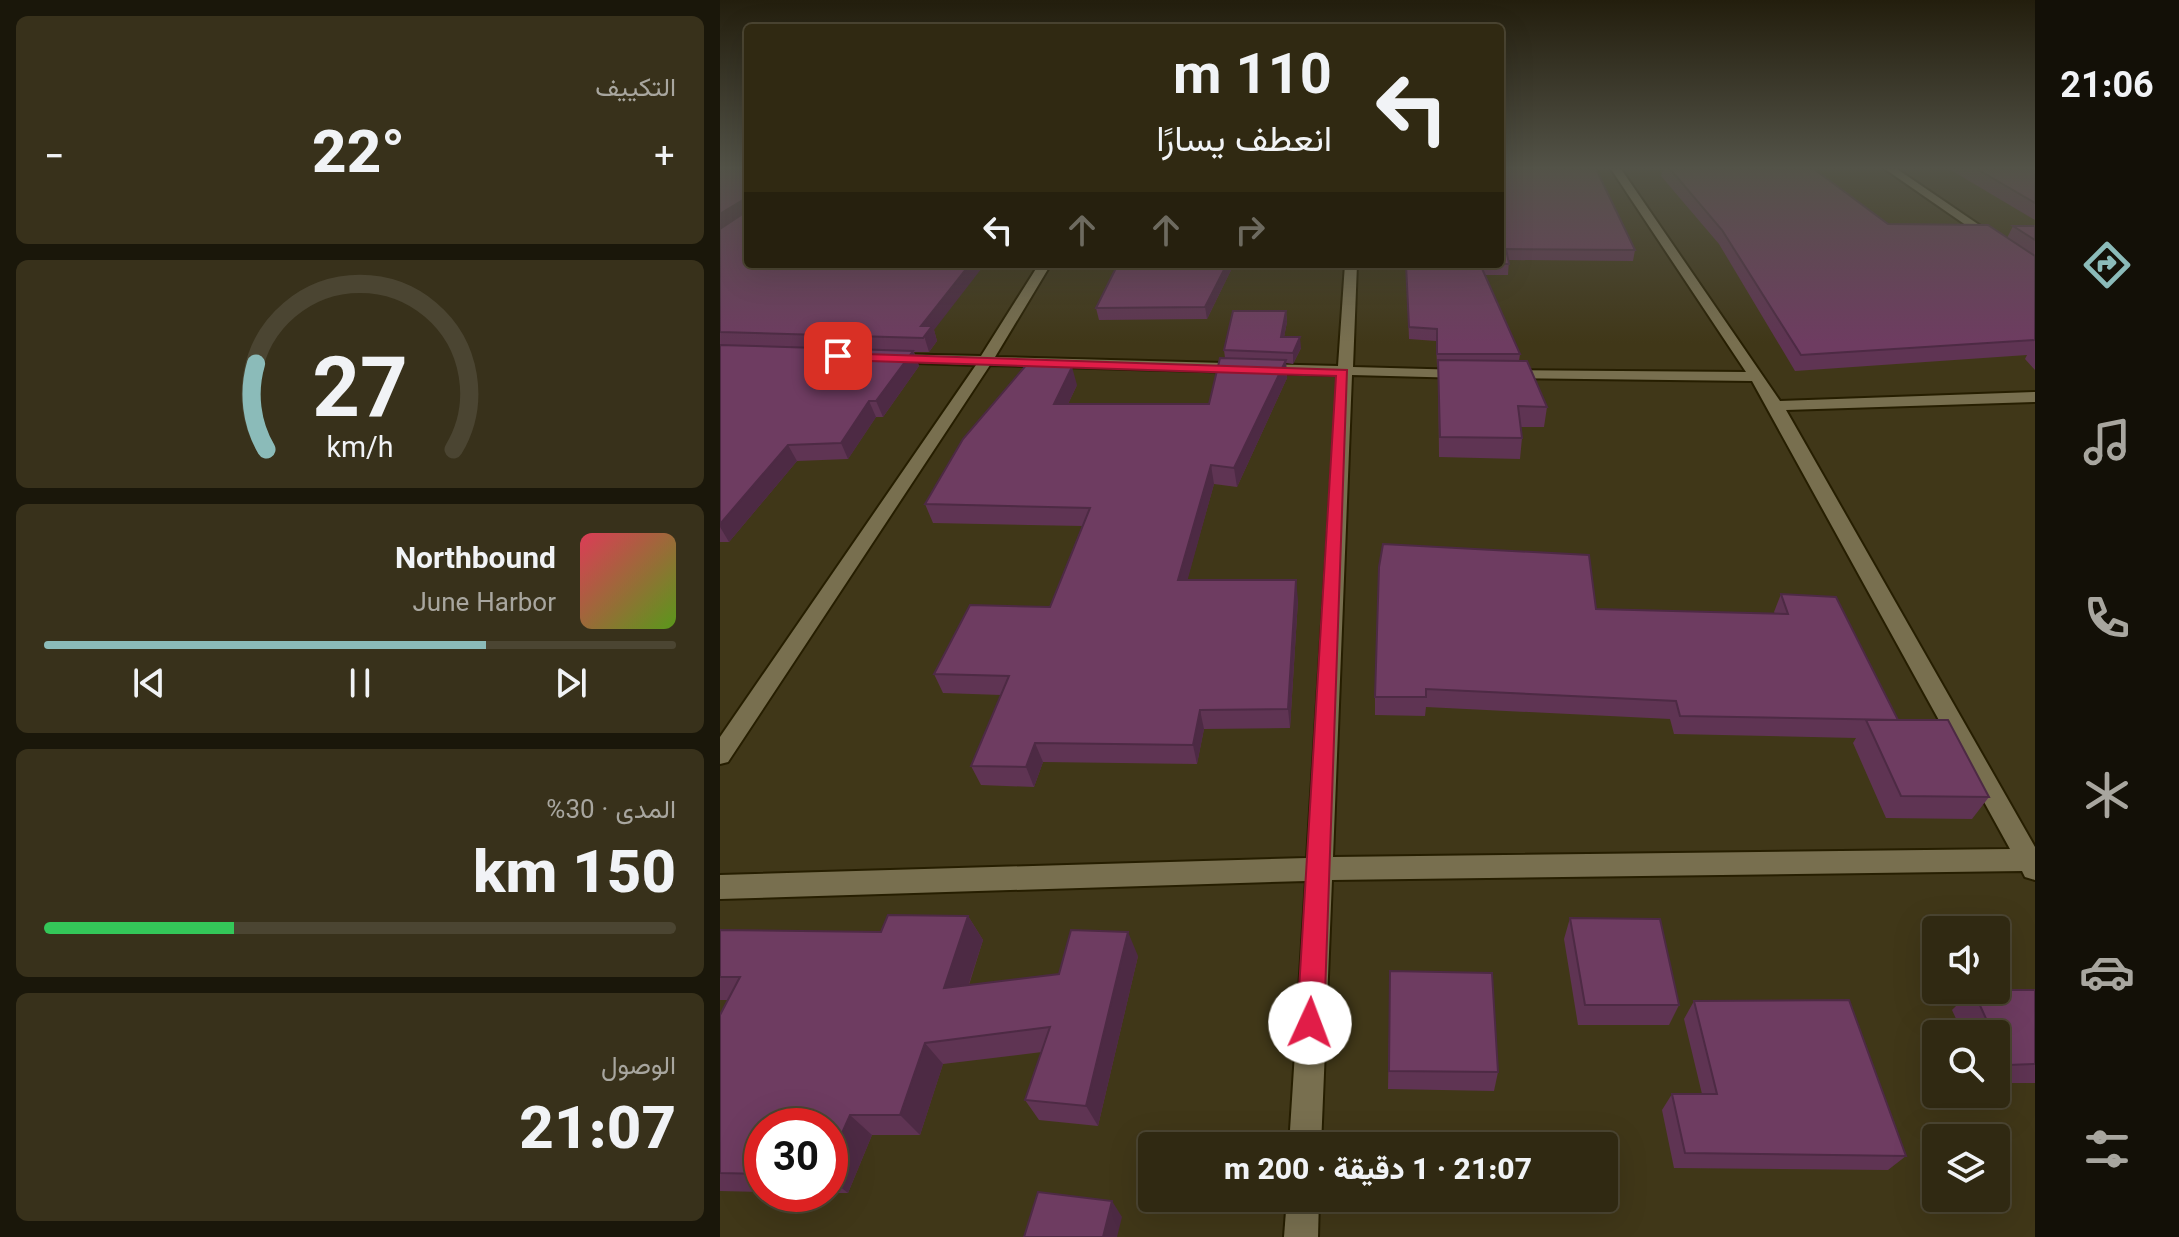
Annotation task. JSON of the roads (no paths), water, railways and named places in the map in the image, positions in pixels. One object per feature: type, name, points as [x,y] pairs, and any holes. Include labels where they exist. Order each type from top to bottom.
[{"type":"street","points":[[720,887],[1317,869],[2032,864],[1776,406],[1655,227]]},
{"type":"street","points":[[1974,227],[2035,269]]},
{"type":"street","points":[[720,755],[986,360],[1043,268]]},
{"type":"street","points":[[1306,1132],[1351,268]]},
{"type":"street","points":[[877,357],[1343,372],[1757,377]]},
{"type":"street","points":[[1776,406],[2035,397]]},
{"type":"street","points":[[1301,1237],[1302,1212]]}]
